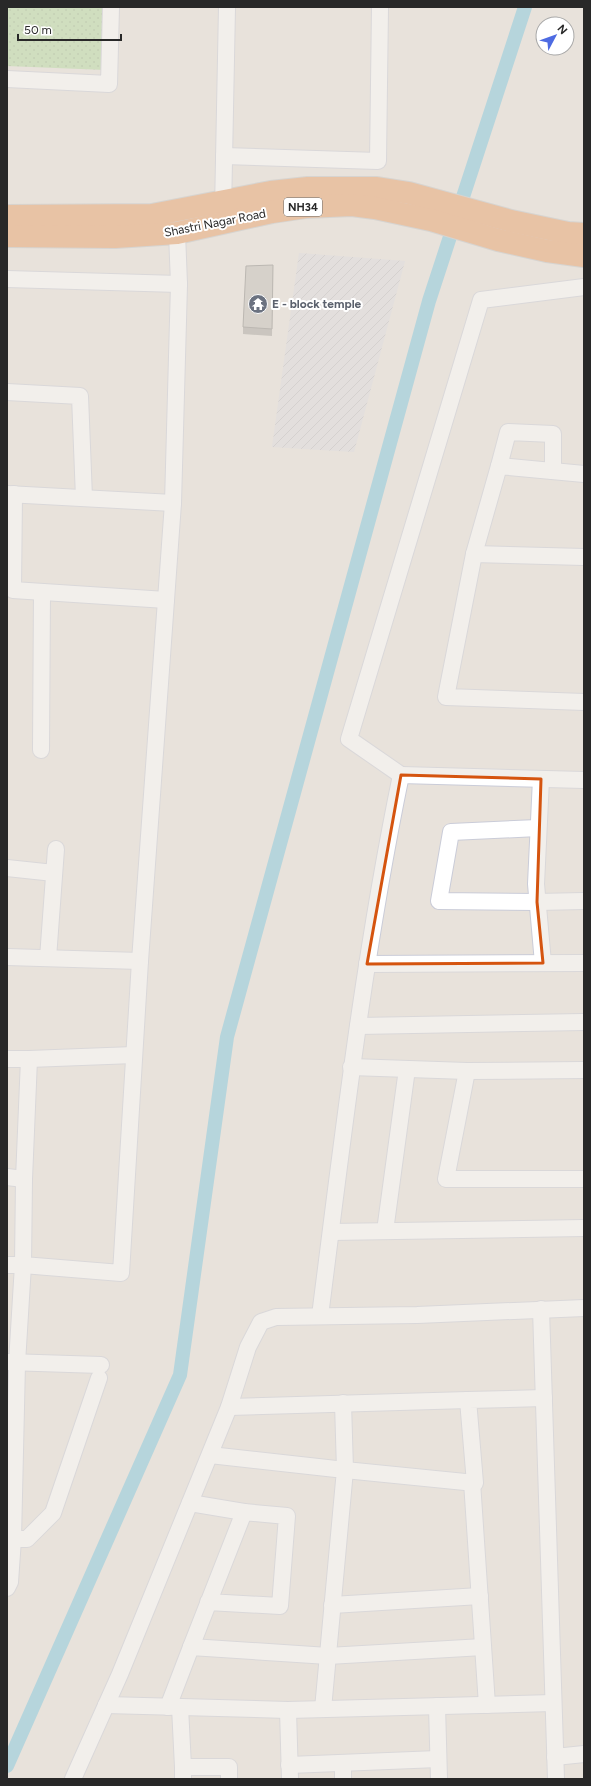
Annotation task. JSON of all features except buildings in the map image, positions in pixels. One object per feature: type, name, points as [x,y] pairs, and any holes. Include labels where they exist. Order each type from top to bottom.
[{"type":"highway","name":"NH34","points":[[7,216],[152,215],[174,211],[223,212],[271,192],[308,188],[378,188],[409,193],[511,221],[568,233],[584,234]]},
{"type":"highway","name":"Shastri Nagar Road","points":[[7,236],[115,237],[177,233],[223,212],[352,205],[375,208],[431,220],[498,240],[547,251],[584,256]]},
{"type":"highway","points":[[174,211],[177,233]]},
{"type":"street","points":[[7,79],[109,84],[111,7]]},
{"type":"street","points":[[223,212],[227,7]]},
{"type":"street","points":[[224,156],[378,161],[380,7]]},
{"type":"street","points":[[15,1265],[121,1273],[140,961],[173,503],[179,284],[177,233]]},
{"type":"street","points":[[7,279],[179,284]]},
{"type":"street","points":[[584,288],[481,300],[349,739],[401,775],[584,780]]},
{"type":"street","points":[[7,392],[80,396],[84,498]]},
{"type":"street","points":[[553,471],[554,434],[508,432],[474,554],[446,697],[584,702]]},
{"type":"street","points":[[499,466],[584,474]]},
{"type":"street","points":[[166,600],[10,590],[10,494],[173,503]]},
{"type":"street","points":[[474,554],[584,557]]},
{"type":"street","points":[[41,750],[42,592]]},
{"type":"street","points":[[320,1316],[351,1067],[387,844],[401,775]]},
{"type":"street","points":[[541,779],[536,884],[543,963]]},
{"type":"street","points":[[538,828],[450,832],[439,901],[584,901]]},
{"type":"street","points":[[48,958],[56,850]]},
{"type":"street","points":[[7,868],[54,873]]},
{"type":"street","points":[[7,957],[140,961]]},
{"type":"street","points":[[368,964],[584,963]]},
{"type":"street","points":[[358,1026],[584,1022]]},
{"type":"street","points":[[7,1059],[134,1055]]},
{"type":"street","points":[[7,1588],[10,1582],[12,1363],[15,1265],[24,1179],[29,1059]]},
{"type":"street","points":[[351,1067],[467,1070],[584,1070]]},
{"type":"street","points":[[385,1231],[407,1069]]},
{"type":"street","points":[[467,1070],[446,1179],[584,1179]]},
{"type":"street","points":[[7,1177],[24,1179]]},
{"type":"street","points":[[331,1232],[584,1228]]},
{"type":"street","points":[[73,1779],[106,1705],[210,1455],[229,1407],[248,1347],[261,1322],[276,1317],[417,1315],[584,1308]]},
{"type":"street","points":[[541,1309],[556,1779]]},
{"type":"street","points":[[10,1538],[27,1539],[53,1513],[100,1371],[12,1363]]},
{"type":"street","points":[[229,1407],[544,1398]]},
{"type":"street","points":[[468,1400],[487,1705]]},
{"type":"street","points":[[323,1709],[345,1470],[344,1403]]},
{"type":"street","points":[[210,1455],[472,1482]]},
{"type":"street","points":[[190,1503],[244,1512],[287,1516],[280,1606],[208,1602]]},
{"type":"street","points":[[229,1779],[229,1767],[183,1773],[174,1707],[191,1647],[244,1512]]},
{"type":"street","points":[[332,1605],[480,1596]]},
{"type":"street","points":[[191,1647],[328,1656],[483,1648]]},
{"type":"street","points":[[106,1705],[288,1710],[553,1703]]},
{"type":"street","points":[[438,1706],[438,1779]]},
{"type":"street","points":[[288,1710],[290,1772],[343,1763],[438,1759]]},
{"type":"street","points":[[555,1757],[584,1754]]},
{"type":"street","points":[[343,1763],[343,1779]]},
{"type":"highlighted area","points":[[401,775],[541,779],[537,902],[543,963],[367,964]]},
{"type":"shaded area","points":[[299,253],[405,261],[354,452],[272,447]]},
{"type":"green space","points":[[7,7],[108,7],[105,70],[7,66]]},
{"type":"waterway","points":[[7,1766],[180,1375],[227,1037],[429,301],[525,7]]},
{"type":"place","name":"E - block temple","points":[[258,304]]}]
